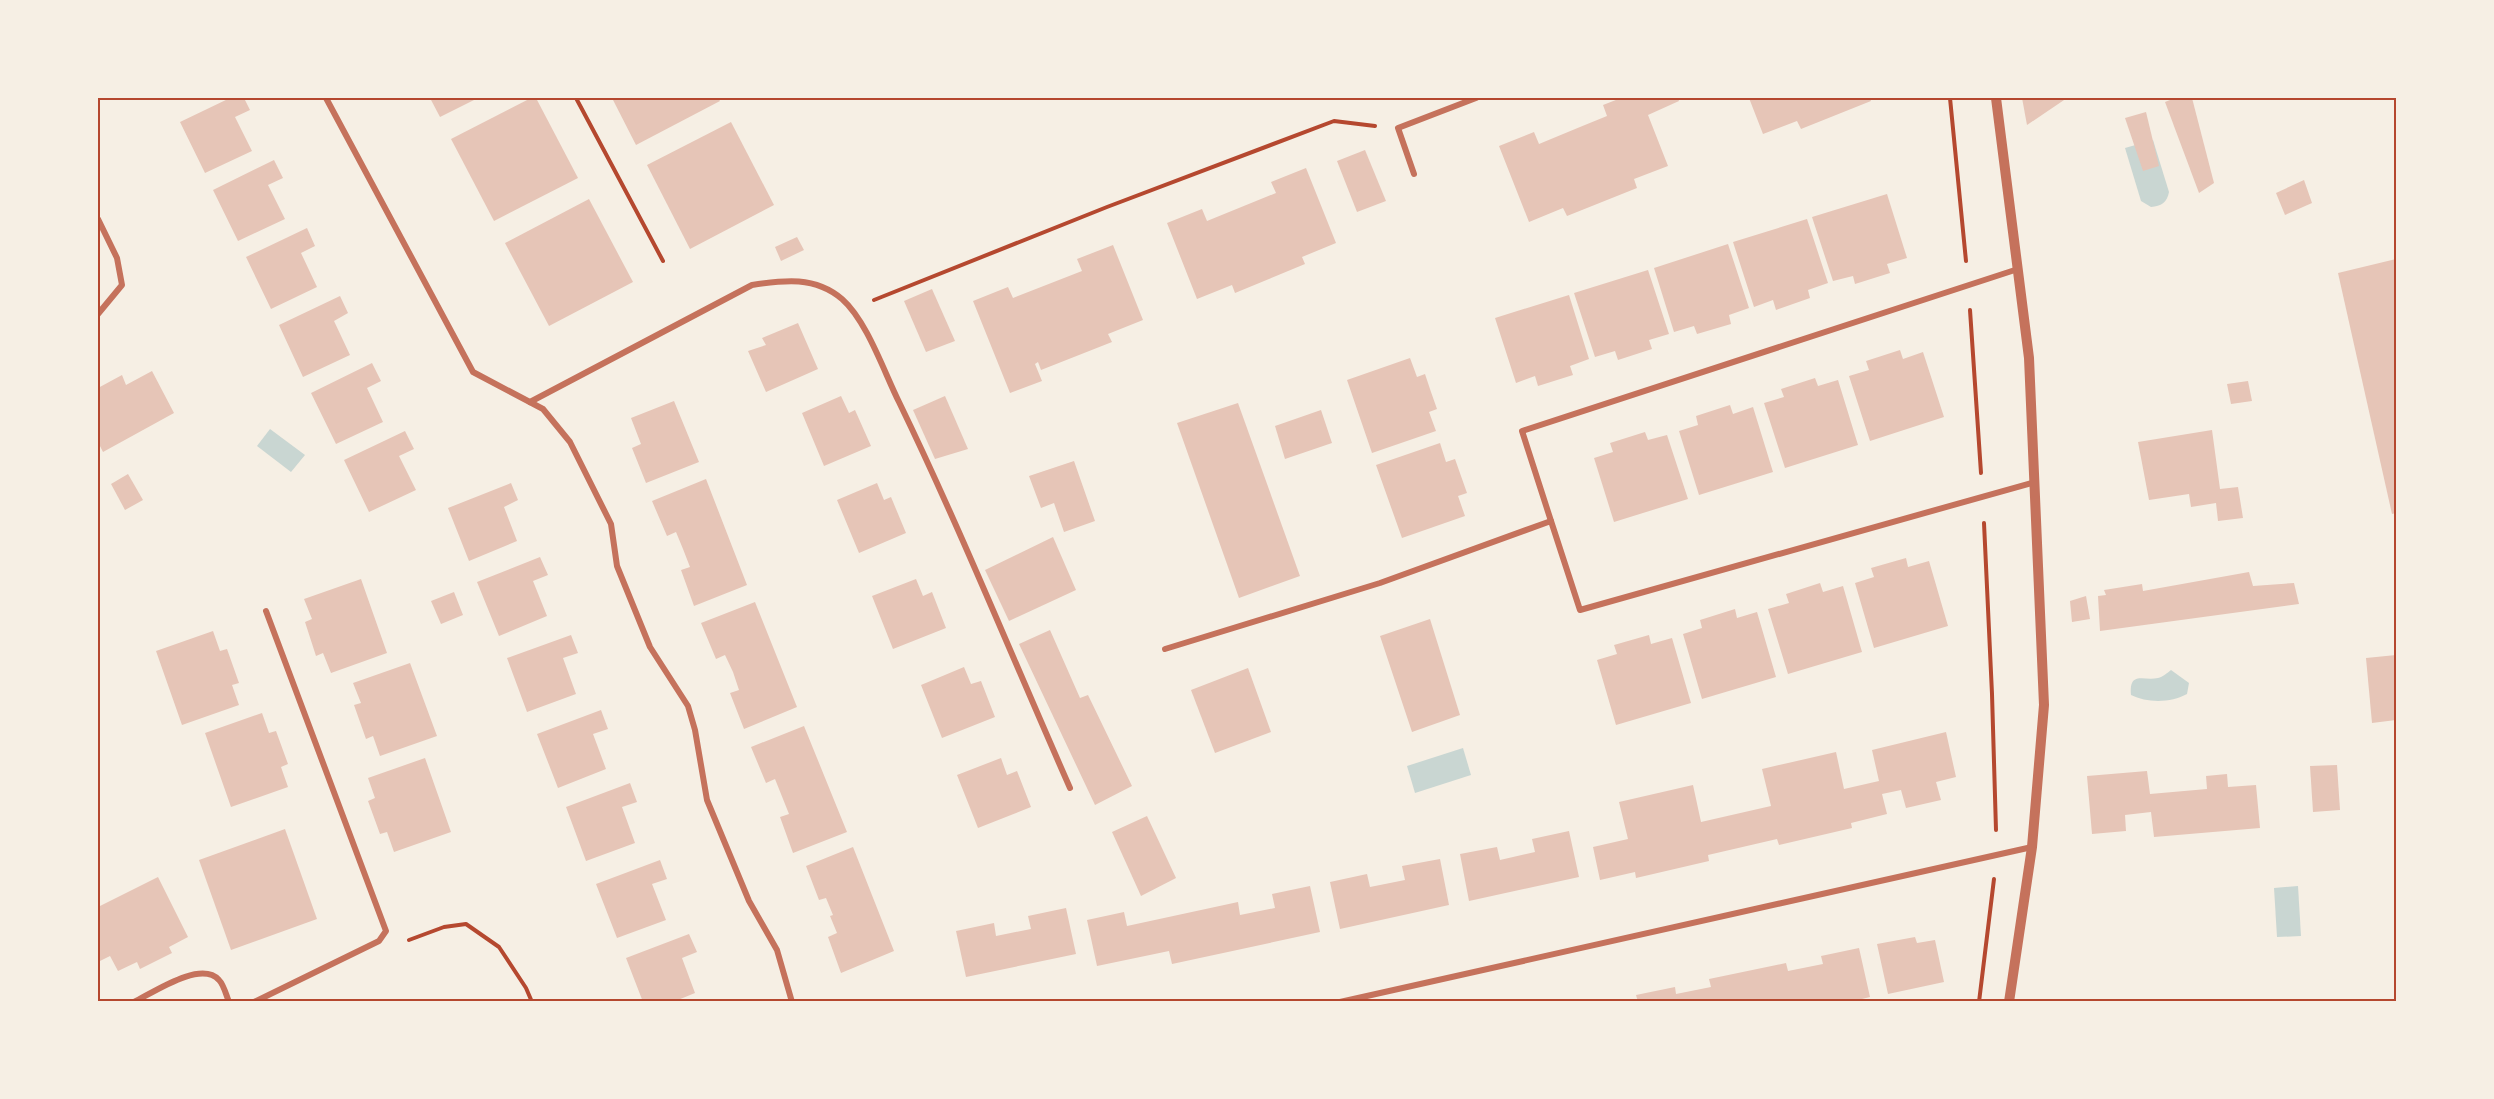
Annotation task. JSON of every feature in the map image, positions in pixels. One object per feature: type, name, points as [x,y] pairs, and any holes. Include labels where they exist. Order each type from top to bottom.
[{"type":"street","points":[[326,98],[473,372],[543,409],[570,442],[611,524],[617,566],[650,647],[688,706],[695,729],[707,801],[748,902],[777,950],[792,1002]]},
{"type":"street","points":[[1414,174],[1398,129],[1476,98]]},
{"type":"street","points":[[1996,98],[2029,358],[2044,705],[2032,847],[2009,1002]]},
{"type":"street","points":[[98,219],[117,258],[122,285],[98,314]]},
{"type":"street","points":[[2018,269],[1522,431],[1580,610],[2035,482]]},
{"type":"street","points":[[530,402],[752,285],[788,280],[819,285],[842,299],[862,326],[914,434],[1070,788]]},
{"type":"street","points":[[1165,649],[1380,583],[1551,521]]},
{"type":"street","points":[[254,1002],[379,941],[386,931],[266,611]]},
{"type":"street","points":[[1340,1002],[2032,847]]},
{"type":"street","points":[[134,1002],[196,972],[210,973],[220,981],[229,1002]]},
{"type":"path","points":[[576,98],[663,261]]},
{"type":"path","points":[[1950,98],[1966,263]]},
{"type":"path","points":[[851,310],[1107,207],[1334,121],[1398,129]]},
{"type":"path","points":[[1970,315],[1981,479]]},
{"type":"path","points":[[1984,528],[1996,832]]},
{"type":"path","points":[[1979,1002],[1991,913]]},
{"type":"path","points":[[379,941],[403,943],[444,927],[466,924],[499,947],[526,988],[532,1002]]},
{"type":"shaded area","points":[[2153,140],[2169,192],[2163,203],[2151,207],[2141,201],[2125,148]]},
{"type":"shaded area","points":[[270,429],[305,455],[291,472],[257,446]]},
{"type":"shaded area","points":[[2171,670],[2189,683],[2187,694],[2159,701],[2131,695],[2132,683],[2135,680],[2158,678]]},
{"type":"shaded area","points":[[1463,748],[1471,775],[1415,793],[1407,766]]},
{"type":"shaded area","points":[[2298,886],[2301,936],[2277,937],[2274,888]]},
{"type":"building","points":[[230,98],[244,98],[250,110],[235,117],[252,151],[205,173],[180,122]]},
{"type":"building","points":[[430,98],[478,98],[440,117]]},
{"type":"building","points":[[531,98],[536,98],[578,178],[494,221],[451,139]]},
{"type":"building","points":[[612,98],[718,98],[720,101],[636,145]]},
{"type":"building","points":[[1621,98],[1678,98],[1679,101],[1648,115],[1668,166],[1634,179],[1637,188],[1567,216],[1563,208],[1529,222],[1499,146],[1534,132],[1539,144],[1607,116],[1603,105]]},
{"type":"building","points":[[1749,98],[1870,98],[1871,101],[1801,129],[1797,121],[1763,134]]},
{"type":"building","points":[[2022,98],[2067,98],[2027,125]]},
{"type":"building","points":[[2175,98],[2192,98],[2214,183],[2199,193],[2165,102]]},
{"type":"building","points":[[2146,112],[2159,166],[2143,171],[2125,118]]},
{"type":"building","points":[[731,122],[774,205],[690,249],[647,165]]},
{"type":"building","points":[[1365,150],[1386,201],[1357,212],[1337,161]]},
{"type":"building","points":[[274,160],[283,178],[268,185],[285,219],[238,241],[213,190]]},
{"type":"building","points":[[1306,168],[1336,243],[1302,257],[1305,264],[1235,293],[1232,285],[1197,299],[1167,223],[1202,209],[1207,221],[1276,193],[1271,182]]},
{"type":"building","points":[[2304,180],[2312,203],[2285,215],[2276,193]]},
{"type":"building","points":[[1887,194],[1907,258],[1887,264],[1890,273],[1855,284],[1853,276],[1833,281],[1812,217]]},
{"type":"building","points":[[589,199],[633,282],[549,326],[505,243]]},
{"type":"building","points":[[1807,219],[1828,283],[1808,290],[1810,298],[1776,310],[1773,300],[1754,307],[1733,242]]},
{"type":"building","points":[[307,228],[315,246],[301,253],[317,287],[271,309],[246,257]]},
{"type":"building","points":[[797,237],[804,250],[781,261],[775,247]]},
{"type":"building","points":[[1728,244],[1749,308],[1729,315],[1731,324],[1697,334],[1694,326],[1674,332],[1654,268]]},
{"type":"building","points":[[1113,245],[1143,320],[1108,334],[1112,342],[1041,370],[1038,362],[1035,364],[1042,381],[1010,393],[973,301],[1008,287],[1013,298],[1082,271],[1077,259]]},
{"type":"building","points":[[2396,259],[2396,513],[2392,514],[2338,273]]},
{"type":"building","points":[[1648,270],[1669,334],[1649,340],[1652,349],[1618,360],[1615,351],[1595,357],[1574,293]]},
{"type":"building","points":[[932,289],[955,341],[926,352],[904,301]]},
{"type":"building","points":[[1569,295],[1589,359],[1570,366],[1573,375],[1538,386],[1535,376],[1516,383],[1495,318]]},
{"type":"building","points":[[340,296],[348,313],[334,321],[350,355],[303,377],[279,325]]},
{"type":"building","points":[[798,323],[818,369],[766,392],[748,351],[766,345],[762,338]]},
{"type":"building","points":[[1900,350],[1903,359],[1923,352],[1944,417],[1870,441],[1849,376],[1869,370],[1866,361]]},
{"type":"building","points":[[1410,358],[1417,377],[1425,374],[1437,409],[1429,412],[1436,431],[1372,453],[1347,380]]},
{"type":"building","points":[[372,363],[381,381],[367,388],[383,422],[336,444],[311,393]]},
{"type":"building","points":[[152,371],[174,413],[103,452],[98,442],[98,388],[122,375],[126,385]]},
{"type":"building","points":[[1815,378],[1818,386],[1838,380],[1858,445],[1785,468],[1764,403],[1784,397],[1781,389]]},
{"type":"building","points":[[2248,381],[2252,401],[2231,404],[2227,384]]},
{"type":"building","points":[[841,396],[849,413],[855,410],[871,446],[824,466],[802,413]]},
{"type":"building","points":[[945,396],[968,449],[935,459],[913,410]]},
{"type":"building","points":[[674,401],[699,462],[646,483],[632,448],[641,444],[631,418]]},
{"type":"building","points":[[1238,403],[1300,576],[1239,598],[1177,423]]},
{"type":"building","points":[[1730,405],[1733,414],[1753,407],[1773,472],[1699,495],[1679,431],[1698,425],[1696,416]]},
{"type":"building","points":[[1321,410],[1332,443],[1285,459],[1275,426]]},
{"type":"building","points":[[2212,430],[2220,489],[2238,487],[2243,518],[2218,521],[2216,503],[2191,507],[2189,494],[2149,500],[2138,442]]},
{"type":"building","points":[[405,431],[414,449],[399,456],[416,490],[369,512],[344,460]]},
{"type":"building","points":[[1645,432],[1648,440],[1667,435],[1688,499],[1614,522],[1594,458],[1613,452],[1610,443]]},
{"type":"building","points":[[1440,443],[1446,462],[1455,459],[1467,493],[1458,496],[1465,516],[1402,538],[1376,465]]},
{"type":"building","points":[[1074,461],[1095,521],[1064,532],[1054,503],[1041,508],[1029,476]]},
{"type":"building","points":[[128,474],[143,500],[125,510],[111,484]]},
{"type":"building","points":[[706,479],[747,585],[694,606],[681,570],[690,567],[683,549],[676,532],[667,536],[652,501]]},
{"type":"building","points":[[511,483],[518,500],[504,507],[517,541],[469,561],[448,508]]},
{"type":"building","points":[[877,483],[884,500],[891,497],[906,533],[859,553],[837,500]]},
{"type":"building","points":[[1053,537],[1076,590],[1009,621],[985,570]]},
{"type":"building","points":[[540,557],[548,575],[533,581],[547,616],[499,636],[477,582]]},
{"type":"building","points":[[1906,558],[1908,567],[1929,561],[1948,626],[1874,648],[1855,583],[1874,577],[1871,568]]},
{"type":"building","points":[[2249,572],[2253,586],[2294,583],[2299,604],[2100,631],[2098,596],[2106,595],[2104,590],[2142,584],[2143,591]]},
{"type":"building","points":[[361,579],[387,653],[331,673],[323,653],[316,656],[305,622],[312,619],[304,599]]},
{"type":"building","points":[[916,579],[923,596],[932,592],[946,628],[893,649],[872,596]]},
{"type":"building","points":[[1820,583],[1823,592],[1843,586],[1862,652],[1788,674],[1768,609],[1789,603],[1786,594]]},
{"type":"building","points":[[454,592],[463,615],[441,624],[431,601]]},
{"type":"building","points":[[2086,596],[2090,619],[2072,622],[2070,601]]},
{"type":"building","points":[[755,602],[797,707],[744,729],[730,693],[739,690],[733,672],[725,655],[716,659],[701,623]]},
{"type":"building","points":[[1735,609],[1737,618],[1757,612],[1776,677],[1702,699],[1683,634],[1702,628],[1700,620]]},
{"type":"building","points":[[1430,619],[1460,715],[1412,732],[1380,636]]},
{"type":"building","points":[[1050,630],[1080,698],[1088,695],[1132,786],[1095,805],[1019,644]]},
{"type":"building","points":[[213,631],[220,651],[227,649],[239,683],[232,685],[239,705],[182,725],[156,651]]},
{"type":"building","points":[[571,635],[578,653],[563,658],[576,694],[527,712],[507,658]]},
{"type":"building","points":[[1649,635],[1651,644],[1672,638],[1691,703],[1616,725],[1597,660],[1617,654],[1614,645]]},
{"type":"building","points":[[2396,655],[2396,720],[2372,723],[2366,658]]},
{"type":"building","points":[[410,663],[437,736],[380,756],[373,736],[366,739],[354,705],[361,703],[353,683]]},
{"type":"building","points":[[964,667],[971,684],[981,681],[995,717],[942,738],[921,685]]},
{"type":"building","points":[[1248,668],[1271,732],[1215,753],[1191,690]]},
{"type":"building","points":[[601,710],[608,729],[593,734],[606,769],[558,788],[537,734]]},
{"type":"building","points":[[262,713],[269,733],[276,731],[288,764],[281,767],[288,787],[231,807],[205,733]]},
{"type":"building","points":[[804,726],[847,832],[793,853],[780,817],[789,814],[775,779],[766,783],[751,747]]},
{"type":"building","points":[[1946,732],[1956,777],[1936,782],[1941,800],[1906,808],[1901,790],[1882,794],[1887,814],[1851,823],[1852,828],[1779,845],[1777,839],[1708,855],[1709,861],[1636,878],[1635,872],[1600,880],[1593,847],[1628,839],[1619,802],[1693,785],[1701,822],[1771,806],[1762,769],[1836,752],[1844,789],[1879,781],[1872,750]]},
{"type":"building","points":[[425,758],[451,832],[394,852],[387,832],[380,834],[368,801],[375,798],[368,778]]},
{"type":"building","points":[[1001,758],[1007,775],[1017,771],[1031,807],[978,828],[957,775]]},
{"type":"building","points":[[2337,765],[2340,810],[2313,812],[2310,766]]},
{"type":"building","points":[[2147,771],[2150,794],[2207,789],[2206,776],[2227,774],[2228,787],[2256,785],[2260,828],[2154,837],[2151,812],[2125,815],[2126,831],[2092,834],[2087,776]]},
{"type":"building","points":[[630,783],[637,802],[622,807],[635,843],[586,861],[566,807]]},
{"type":"building","points":[[1147,816],[1176,878],[1141,896],[1112,832]]},
{"type":"building","points":[[285,829],[317,919],[231,950],[199,860]]},
{"type":"building","points":[[1569,831],[1579,877],[1469,901],[1460,854],[1497,847],[1500,860],[1535,852],[1532,839]]},
{"type":"building","points":[[853,847],[894,951],[841,973],[828,937],[837,933],[830,916],[833,915],[826,898],[819,900],[806,866]]},
{"type":"building","points":[[1440,859],[1449,905],[1340,929],[1330,882],[1367,874],[1370,887],[1405,880],[1402,866]]},
{"type":"building","points":[[660,860],[667,879],[652,884],[666,920],[617,938],[596,884]]},
{"type":"building","points":[[158,877],[188,937],[169,947],[172,953],[140,969],[137,962],[118,971],[110,956],[98,962],[98,907]]},
{"type":"building","points":[[1310,886],[1320,932],[1172,964],[1169,951],[1097,966],[1087,920],[1124,912],[1127,926],[1238,902],[1240,915],[1275,908],[1272,894]]},
{"type":"building","points":[[1066,908],[1076,954],[966,977],[956,931],[994,923],[996,936],[1031,929],[1028,916]]},
{"type":"building","points":[[689,934],[697,952],[682,958],[695,993],[673,1002],[643,1002],[626,958]]},
{"type":"building","points":[[1915,937],[1917,943],[1935,940],[1944,982],[1888,994],[1877,944]]},
{"type":"building","points":[[1859,948],[1870,997],[1850,1002],[1638,1002],[1636,995],[1675,987],[1676,994],[1711,987],[1709,979],[1786,963],[1788,971],[1823,964],[1821,956]]}]
